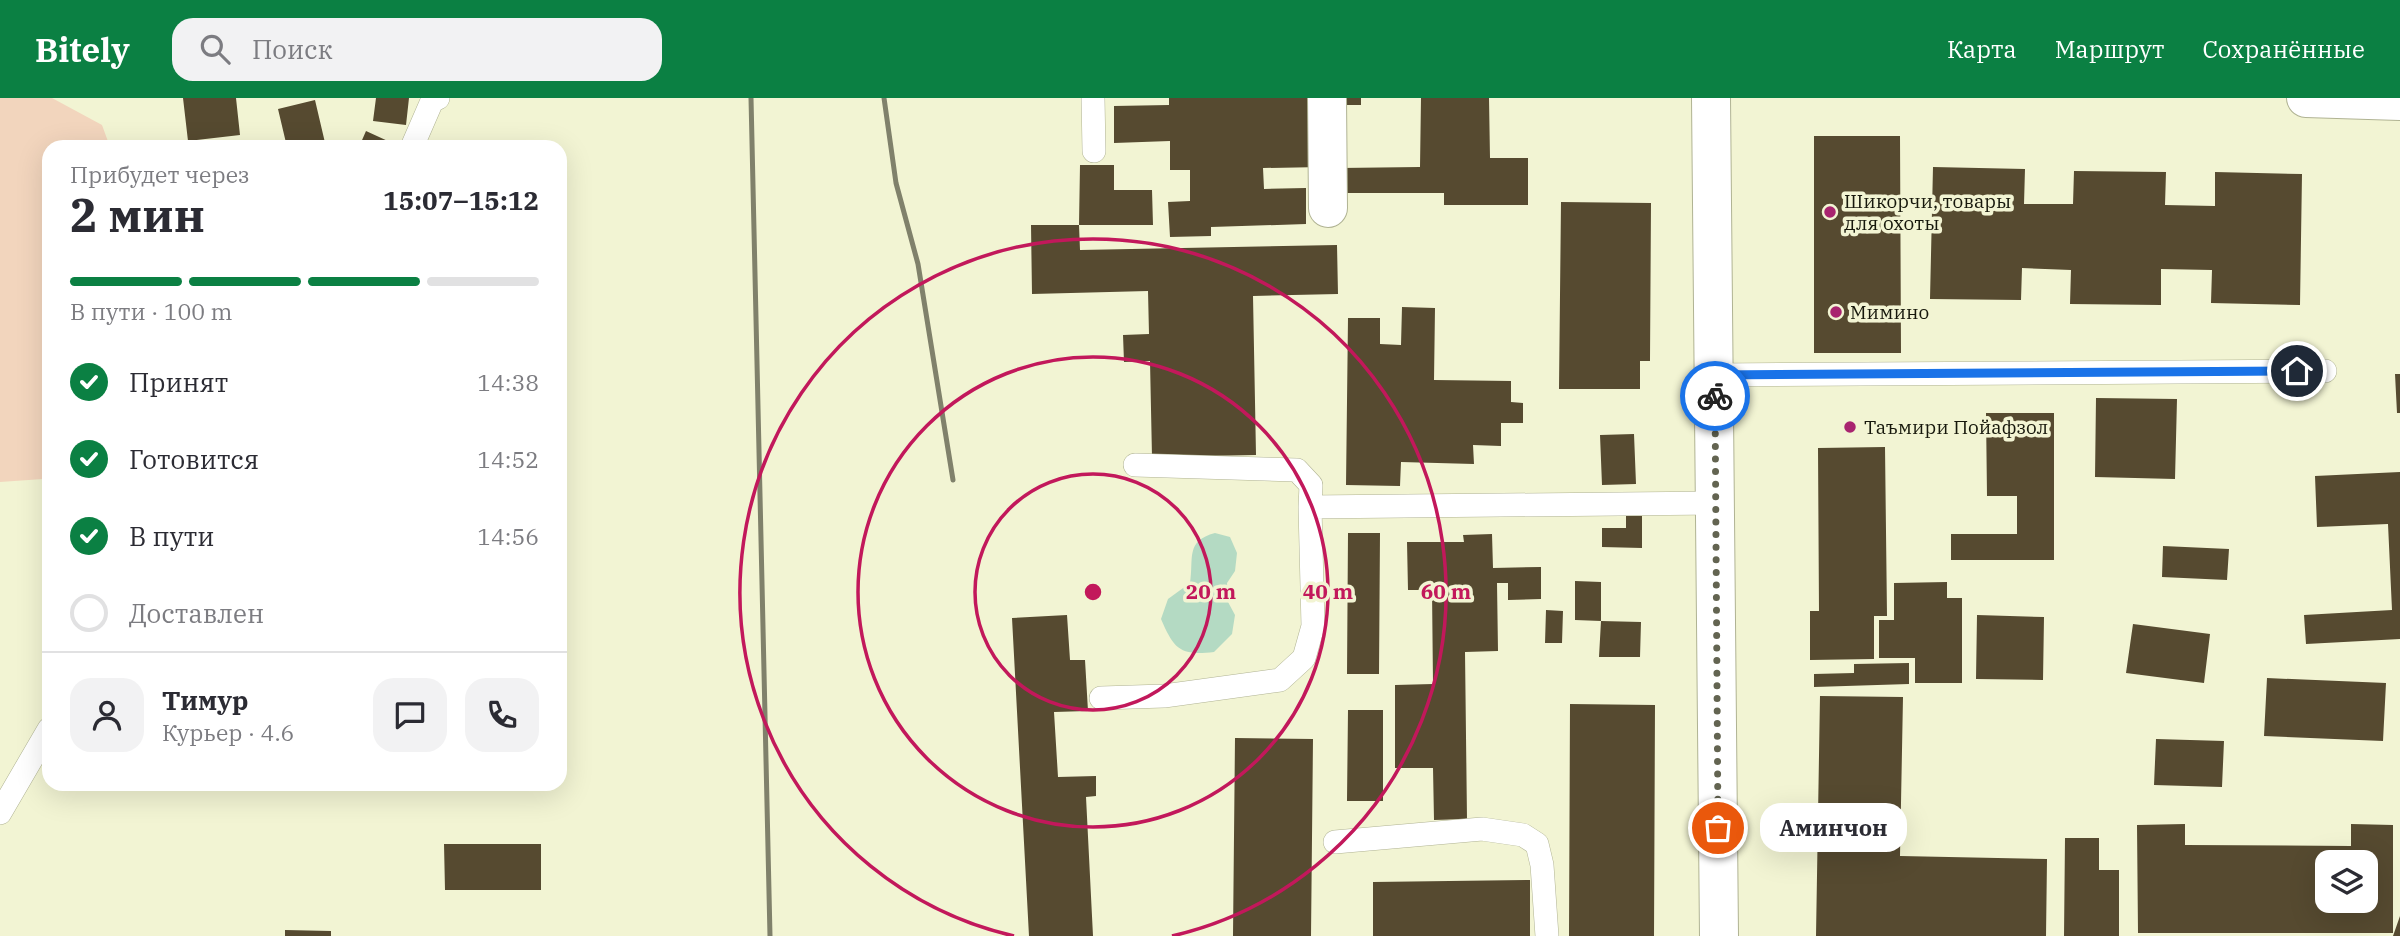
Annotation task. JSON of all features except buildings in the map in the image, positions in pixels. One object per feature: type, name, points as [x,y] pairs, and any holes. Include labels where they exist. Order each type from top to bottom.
[{"type":"street","points":[[1327,98],[1328,208]]},
{"type":"street","points":[[1711,98],[1719,936]]},
{"type":"street","points":[[2306,98],[2400,101]]},
{"type":"lane","points":[[415,140],[432,102],[438,98]]},
{"type":"lane","points":[[1093,98],[1094,150]]},
{"type":"lane","points":[[1715,375],[2325,371]]},
{"type":"lane","points":[[1101,698],[1164,696],[1280,681],[1304,658],[1313,626],[1311,485],[1297,470],[1135,466]]},
{"type":"lane","points":[[1310,508],[1716,503]]},
{"type":"lane","points":[[0,813],[42,741]]},
{"type":"lane","points":[[1335,842],[1482,829],[1523,835],[1537,844],[1542,865],[1547,936]]},
{"type":"shaded area","points":[[0,98],[52,98],[102,125],[107,140],[42,140],[42,479],[0,482]]},
{"type":"shaded area","points":[[1215,533],[1230,537],[1237,553],[1235,571],[1227,583],[1228,602],[1235,615],[1232,634],[1214,652],[1193,653],[1175,644],[1161,619],[1168,599],[1190,583],[1195,546],[1205,536]]},
{"type":"railway","points":[[751,98],[770,936]]},
{"type":"railway","points":[[884,98],[896,183],[918,264],[953,480]]},
{"type":"way so far","points":[[1715,396],[1718,828]]},
{"type":"place","name":"Шикорчи, товары для охоты","points":[[1830,212]]},
{"type":"place","name":"Мимино","points":[[1836,312]]},
{"type":"place","name":"Таъмири Пойафзол","points":[[1850,427]]},
{"type":"place","name":"Аминчон","points":[[1718,828]]},
{"type":"route","points":[[1715,396],[1715,375],[2297,371]]}]
